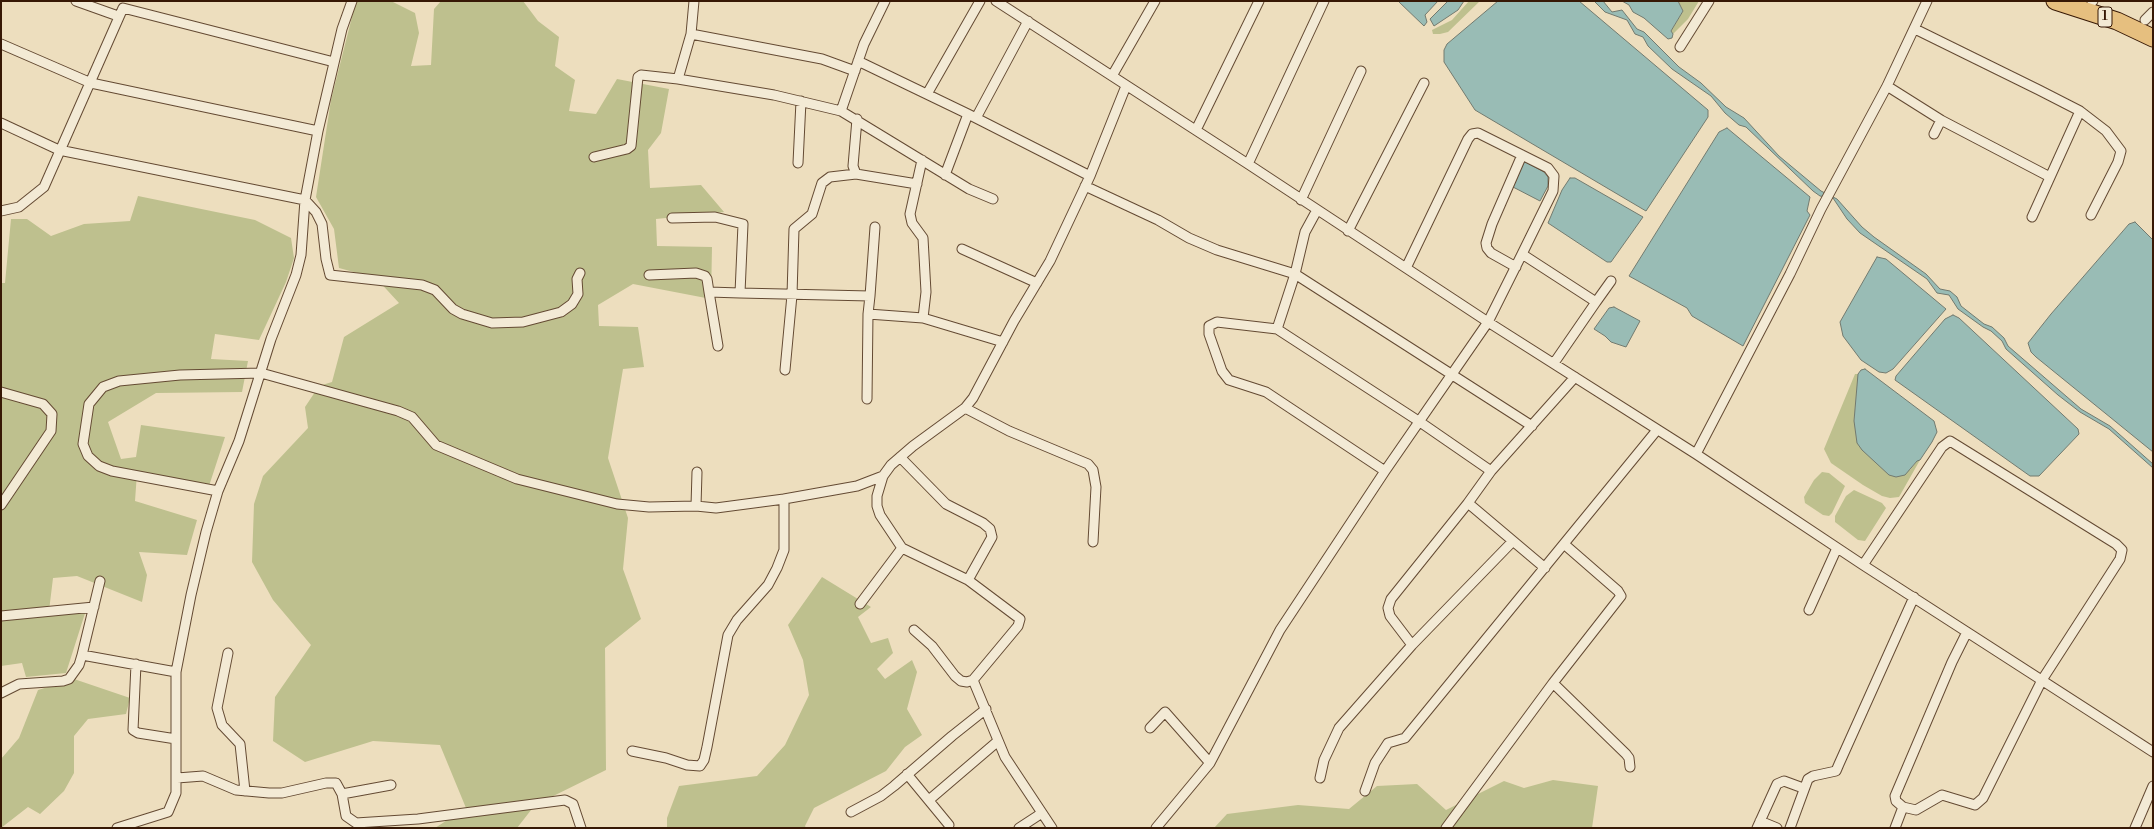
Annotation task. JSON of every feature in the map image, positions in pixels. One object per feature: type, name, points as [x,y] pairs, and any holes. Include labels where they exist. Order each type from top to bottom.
[{"type":"highway","name":"1","points":[[2054,1],[2117,21],[2153,38]]},
{"type":"highway","name":"1","points":[[2092,1],[2150,19]]},
{"type":"street","points":[[76,1],[122,8],[334,62]]},
{"type":"street","points":[[117,828],[168,812],[176,793],[176,672],[192,588],[218,491],[239,442],[270,339],[296,275],[301,255],[305,200],[318,131],[342,29],[352,1]]},
{"type":"street","points":[[678,79],[691,34],[694,1]]},
{"type":"street","points":[[841,111],[858,62],[885,1]]},
{"type":"street","points":[[926,94],[980,1]]},
{"type":"street","points":[[996,1],[1196,130],[1488,322],[1696,454],[1863,565],[2153,752]]},
{"type":"street","points":[[1112,76],[1155,1]]},
{"type":"street","points":[[1196,130],[1259,1]]},
{"type":"street","points":[[1248,164],[1324,1]]},
{"type":"street","points":[[1680,47],[1709,1]]},
{"type":"street","points":[[1696,454],[1790,274],[1821,209],[1887,86],[1927,1]]},
{"type":"street","points":[[1,211],[19,207],[44,187],[122,8]]},
{"type":"street","points":[[976,118],[1028,21]]},
{"type":"street","points":[[1915,29],[2080,111],[2106,131],[2121,151],[2118,162],[2091,215]]},
{"type":"street","points":[[691,34],[822,58],[855,71]]},
{"type":"street","points":[[1,44],[90,83],[318,131]]},
{"type":"street","points":[[858,62],[968,114],[1090,176]]},
{"type":"street","points":[[1301,200],[1332,137],[1361,71]]},
{"type":"street","points":[[594,157],[627,149],[631,146],[638,76],[642,75],[678,79],[801,101],[841,111],[944,175],[969,189],[993,199]]},
{"type":"street","points":[[1348,231],[1424,83]]},
{"type":"street","points":[[914,630],[932,646],[954,676],[961,681],[967,682],[973,680],[1018,626],[1020,619],[968,580],[902,548],[892,536],[878,510],[877,496],[883,476],[900,457],[965,408],[973,398],[1003,342],[1050,261],[1086,186],[1126,86]]},
{"type":"street","points":[[1887,86],[1941,120],[2050,177]]},
{"type":"street","points":[[798,163],[801,101]]},
{"type":"street","points":[[2032,217],[2080,111]]},
{"type":"street","points":[[944,175],[968,114]]},
{"type":"street","points":[[856,174],[853,166],[857,120]]},
{"type":"street","points":[[1934,134],[1941,120]]},
{"type":"street","points":[[1,122],[59,150],[305,200],[316,212],[322,224],[327,266],[330,275],[422,285],[436,290],[453,309],[462,314],[492,323],[523,322],[561,312],[572,304],[578,294],[577,279],[580,273]]},
{"type":"street","points":[[1156,828],[1210,763],[1280,630],[1385,471],[1488,322],[1553,191],[1554,176],[1548,168],[1478,133],[1472,134],[1406,268]]},
{"type":"street","points":[[1516,267],[1491,253],[1486,248],[1486,243],[1492,224],[1522,155]]},
{"type":"street","points":[[922,160],[910,214],[912,223],[923,238],[926,292],[923,318]]},
{"type":"street","points":[[785,370],[792,295],[794,230],[812,214],[822,183],[830,177],[856,174],[917,184]]},
{"type":"street","points":[[1086,186],[1158,220],[1189,238],[1217,250],[1295,274],[1361,314],[1532,426]]},
{"type":"street","points":[[1277,329],[1295,274],[1305,232],[1318,210]]},
{"type":"street","points":[[672,218],[715,217],[743,224],[740,293]]},
{"type":"street","points":[[867,399],[868,314],[875,227]]},
{"type":"street","points":[[962,249],[1037,283]]},
{"type":"street","points":[[1522,254],[1596,302]]},
{"type":"street","points":[[650,275],[696,273],[705,276],[707,279],[718,346]]},
{"type":"street","points":[[1554,363],[1611,281]]},
{"type":"street","points":[[709,292],[870,296]]},
{"type":"street","points":[[868,314],[923,318],[1003,342]]},
{"type":"street","points":[[1385,471],[1266,392],[1234,382],[1224,375],[1209,334],[1209,326],[1217,322],[1277,329],[1420,422],[1491,472]]},
{"type":"street","points":[[218,491],[112,471],[99,466],[88,456],[83,444],[89,404],[103,387],[119,382],[180,375],[261,373],[398,411],[412,417],[436,444],[517,479],[617,504],[649,507],[723,507],[784,499],[857,486],[883,476]]},
{"type":"street","points":[[1412,645],[1390,616],[1388,608],[1391,599],[1491,472],[1575,377]]},
{"type":"street","points":[[1,392],[43,404],[52,414],[51,431],[1,505]]},
{"type":"street","points":[[965,408],[1009,431],[1050,446],[1088,464],[1093,470],[1096,487],[1093,542]]},
{"type":"street","points":[[1365,791],[1375,763],[1388,743],[1405,738],[1657,430]]},
{"type":"street","points":[[1863,565],[1942,447],[1950,441],[2116,544],[2122,550],[2120,559],[1979,803],[1971,804],[1942,795],[1916,810],[1903,807],[1896,801],[1895,796],[1952,662],[1967,632]]},
{"type":"street","points":[[900,457],[946,504],[983,523],[990,529],[992,537],[968,580]]},
{"type":"street","points":[[696,506],[698,472]]},
{"type":"street","points":[[632,751],[666,758],[687,766],[700,766],[704,760],[728,636],[736,620],[770,582],[784,550],[784,499]]},
{"type":"street","points":[[1468,503],[1545,568]]},
{"type":"street","points":[[1320,778],[1324,760],[1339,728],[1412,645],[1513,540]]},
{"type":"street","points":[[1446,828],[1553,682],[1620,596],[1618,591],[1564,544]]},
{"type":"street","points":[[860,604],[902,548]]},
{"type":"street","points":[[1809,610],[1837,548]]},
{"type":"street","points":[[1,693],[19,684],[62,681],[69,678],[79,665],[100,581]]},
{"type":"street","points":[[1790,828],[1803,788],[1808,779],[1813,776],[1836,771],[1914,597]]},
{"type":"street","points":[[1,616],[94,607]]},
{"type":"street","points":[[228,653],[217,708],[222,725],[240,744],[245,791]]},
{"type":"street","points":[[82,655],[176,672]]},
{"type":"street","points":[[136,664],[133,730],[138,733],[176,738]]},
{"type":"street","points":[[973,680],[1009,763],[1052,828]]},
{"type":"street","points":[[1553,682],[1626,754],[1629,758],[1630,767]]},
{"type":"street","points":[[851,812],[881,796],[986,709]]},
{"type":"street","points":[[1150,728],[1164,712],[1210,763]]},
{"type":"street","points":[[929,800],[998,740]]},
{"type":"street","points":[[907,774],[949,825]]},
{"type":"street","points":[[177,778],[203,776],[236,790],[282,793],[326,783],[336,783],[342,794],[346,816],[356,822],[418,819],[565,800],[573,804],[581,828]]},
{"type":"street","points":[[1778,828],[1758,824],[1777,784],[1784,781],[1803,788]]},
{"type":"street","points":[[342,794],[391,785]]},
{"type":"street","points":[[2135,828],[2153,786]]},
{"type":"street","points":[[1895,828],[1903,807]]},
{"type":"street","points":[[1019,828],[1042,813]]},
{"type":"green space","points":[[356,1],[391,1],[415,13],[419,33],[411,66],[431,65],[434,9],[441,1],[523,1],[538,21],[559,37],[555,66],[575,80],[569,111],[596,114],[617,79],[669,89],[661,133],[648,150],[650,188],[701,185],[724,212],[656,219],[657,246],[712,247],[711,299],[633,284],[598,305],[599,326],[638,327],[644,367],[623,369],[608,458],[628,518],[623,569],[641,619],[605,648],[606,770],[535,805],[517,828],[435,828],[466,808],[440,745],[373,741],[305,762],[273,741],[275,697],[311,645],[273,600],[252,562],[254,504],[263,476],[308,428],[305,407],[319,386],[332,382],[344,337],[399,303],[376,278],[339,268],[334,229],[316,197],[331,100]]},
{"type":"green space","points":[[1469,1],[1480,1],[1448,32],[1433,34],[1432,30],[1452,20]]},
{"type":"green space","points":[[1678,1],[1699,1],[1688,19],[1673,34],[1671,31],[1683,11]]},
{"type":"green space","points":[[138,196],[255,220],[291,238],[294,258],[286,282],[259,340],[215,334],[211,359],[248,361],[242,392],[156,393],[108,422],[121,459],[136,457],[141,425],[225,437],[209,486],[137,473],[135,501],[197,520],[187,555],[139,552],[147,575],[142,602],[77,576],[53,578],[49,611],[87,607],[66,673],[26,677],[22,663],[1,666],[1,283],[5,283],[11,219],[27,219],[51,236],[84,224],[130,221]]},
{"type":"green space","points":[[1855,374],[1858,374],[1859,378],[1854,421],[1910,470],[1917,461],[1920,460],[1899,497],[1890,498],[1882,496],[1863,485],[1831,463],[1824,449]]},
{"type":"green space","points":[[1822,472],[1829,473],[1845,486],[1832,513],[1829,516],[1823,515],[1805,503],[1804,497],[1814,480]]},
{"type":"green space","points":[[1854,490],[1882,503],[1886,508],[1865,541],[1858,540],[1835,522],[1835,516],[1846,496]]},
{"type":"green space","points":[[822,577],[871,607],[858,617],[871,643],[888,638],[893,653],[877,669],[885,679],[912,660],[917,672],[907,709],[922,735],[905,747],[886,771],[814,808],[805,826],[806,828],[667,828],[667,818],[679,786],[757,776],[785,745],[809,695],[803,660],[788,625]]},
{"type":"green space","points":[[74,679],[130,698],[126,714],[88,719],[74,736],[74,773],[64,791],[40,814],[28,807],[1,828],[1,759],[19,738],[38,690]]},
{"type":"green space","points":[[1553,780],[1598,786],[1592,828],[1214,828],[1227,814],[1298,805],[1349,809],[1377,786],[1417,784],[1446,810],[1504,781],[1524,788]]},
{"type":"water","points":[[1398,1],[1438,1],[1425,15],[1427,22],[1424,26]]},
{"type":"water","points":[[1448,1],[1464,1],[1458,10],[1434,26],[1430,19]]},
{"type":"water","points":[[1498,1],[1579,1],[1708,110],[1708,117],[1646,211],[1475,110],[1444,62],[1444,50],[1447,44]]},
{"type":"water","points":[[1594,1],[1603,1],[1612,12],[1622,10],[1637,29],[1644,32],[1679,67],[1701,83],[1726,107],[1744,118],[1779,156],[1821,191],[1837,199],[1862,227],[1874,237],[1926,274],[1940,289],[1950,291],[1957,297],[1961,306],[1984,324],[1992,327],[2004,338],[2008,346],[2081,409],[2110,426],[2153,464],[2153,468],[2109,429],[2080,412],[2058,395],[2006,349],[2002,341],[1991,331],[1958,309],[1949,295],[1937,293],[1927,279],[1860,233],[1847,219],[1833,198],[1820,196],[1813,191],[1746,127],[1739,125],[1725,113],[1711,96],[1672,69],[1648,46],[1643,37],[1635,34],[1627,20],[1605,12]]},
{"type":"water","points":[[1622,1],[1678,1],[1683,11],[1671,31],[1673,34],[1672,38],[1668,39],[1644,18],[1633,12],[1629,5]]},
{"type":"water","points":[[1727,128],[1810,197],[1807,211],[1810,215],[1743,346],[1692,316],[1687,308],[1629,276],[1719,132]]},
{"type":"water","points":[[1524,161],[1544,172],[1548,177],[1548,186],[1540,201],[1513,187]]},
{"type":"water","points":[[1570,178],[1575,178],[1643,217],[1611,262],[1607,262],[1548,223],[1562,190]]},
{"type":"water","points":[[2135,222],[2153,240],[2153,452],[2036,357],[2031,352],[2028,343],[2051,314],[2129,224]]},
{"type":"water","points":[[1877,257],[1886,259],[1946,309],[1893,369],[1886,373],[1879,372],[1861,360],[1843,336],[1840,322]]},
{"type":"water","points":[[1614,307],[1640,321],[1626,347],[1611,342],[1594,329],[1609,308]]},
{"type":"water","points":[[1953,315],[1959,318],[2078,429],[2079,434],[2039,476],[2030,476],[1895,380],[1896,376],[1945,319]]},
{"type":"water","points":[[1865,369],[1934,421],[1937,432],[1932,442],[1920,460],[1917,461],[1905,475],[1896,477],[1889,475],[1862,450],[1857,443],[1854,421],[1858,374],[1861,370]]}]
